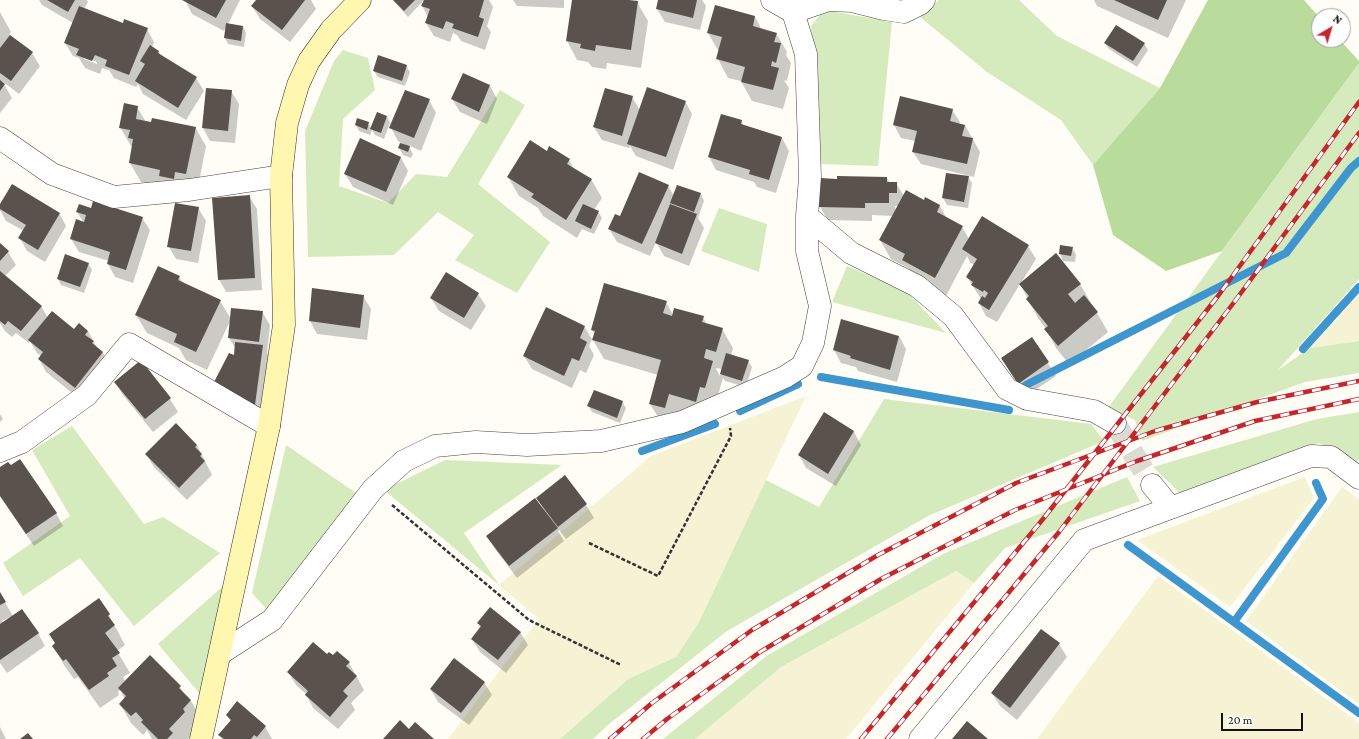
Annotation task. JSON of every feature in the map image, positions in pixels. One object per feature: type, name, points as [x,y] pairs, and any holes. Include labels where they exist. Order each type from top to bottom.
[{"type":"street","points":[[202,739],[269,426],[284,324],[281,176],[287,123],[298,84],[310,61],[331,30],[360,0]]},
{"type":"street","points":[[221,653],[272,620],[374,489],[404,461],[435,446],[476,442],[527,445],[600,441],[682,422],[785,377],[802,366],[813,343],[820,306],[808,250],[807,216],[810,177],[806,54],[793,12],[772,0]]},
{"type":"street","points":[[793,12],[828,0],[852,1],[884,9],[904,12],[920,4],[924,0]]},
{"type":"street","points":[[0,138],[52,174],[114,197],[188,190],[281,176]]},
{"type":"street","points":[[807,216],[851,253],[917,286],[953,316],[1007,389],[1027,400],[1094,410],[1116,423]]},
{"type":"street","points":[[0,451],[22,442],[87,395],[129,344],[269,426]]},
{"type":"street","points":[[920,739],[1084,540],[1311,456],[1331,457],[1359,478]]},
{"type":"street","points":[[1152,486],[1170,507]]},
{"type":"path","points":[[589,543],[658,576],[731,436],[729,401]]},
{"type":"path","points":[[374,489],[529,620],[621,665]]},
{"type":"shaded area","points":[[1359,295],[1359,341],[1310,348]]},
{"type":"shaded area","points":[[806,396],[699,622],[676,657],[628,679],[560,739],[448,739],[539,619],[499,585],[651,456]]},
{"type":"shaded area","points":[[1305,477],[1314,498],[1230,607],[1137,540]]},
{"type":"shaded area","points":[[1342,487],[1359,499],[1359,704],[1246,621]]},
{"type":"shaded area","points":[[956,571],[974,583],[846,739],[695,739],[781,667]]},
{"type":"shaded area","points":[[1158,576],[1359,723],[1359,739],[1037,739]]},
{"type":"green space","points":[[939,0],[1019,0],[1057,36],[1160,88],[1093,165],[1061,120],[987,72],[920,17]]},
{"type":"green space","points":[[1208,0],[1304,0],[1311,8],[1311,48],[1347,48],[1359,61],[1222,251],[1166,271],[1113,235],[1093,165],[1160,88]]},
{"type":"green space","points":[[824,10],[892,22],[878,166],[821,164],[811,26]]},
{"type":"green space","points":[[343,50],[368,58],[375,90],[343,119],[339,186],[388,203],[416,174],[447,177],[500,90],[525,105],[478,184],[550,242],[517,293],[455,260],[474,235],[438,212],[394,255],[308,257],[305,131],[334,61]]},
{"type":"green space","points":[[1359,63],[1359,279],[1278,370],[1310,348],[1359,341],[1359,373],[1305,382],[1142,441],[1135,420],[1108,408]]},
{"type":"green space","points":[[719,208],[767,224],[759,272],[701,251]]},
{"type":"green space","points":[[847,266],[905,290],[946,333],[832,302]]},
{"type":"green space","points":[[884,399],[1091,424],[1104,441],[928,516],[727,631],[608,725],[593,739],[560,739],[628,679],[676,657],[699,622],[766,480],[819,507]]},
{"type":"green space","points":[[1359,412],[1359,459],[1355,464],[1319,443],[1181,494],[1153,467],[1317,419]]},
{"type":"green space","points":[[72,426],[144,524],[163,517],[220,553],[134,626],[80,558],[23,596],[3,563],[70,516],[32,450]]},
{"type":"green space","points":[[286,445],[359,495],[268,611],[252,593]]},
{"type":"green space","points":[[445,460],[562,465],[464,533],[499,585],[384,490]]},
{"type":"green space","points":[[1127,477],[1140,501],[1005,548],[974,583],[956,571],[781,667],[695,739],[663,739],[768,655],[943,554]]},
{"type":"green space","points":[[223,586],[200,694],[158,644]]},
{"type":"building","points":[[47,0],[75,0],[68,12]]},
{"type":"building","points":[[182,0],[226,0],[216,18]]},
{"type":"building","points":[[256,0],[305,0],[282,30],[251,6]]},
{"type":"building","points":[[393,0],[415,0],[404,11]]},
{"type":"building","points":[[424,0],[484,0],[479,17],[484,19],[478,37],[452,28],[454,24],[446,21],[443,29],[425,23],[430,9],[421,6]]},
{"type":"building","points":[[572,0],[638,1],[631,50],[596,45],[595,51],[580,48],[581,44],[566,41]]},
{"type":"building","points":[[658,0],[697,0],[693,18],[656,9]]},
{"type":"building","points":[[1114,0],[1167,0],[1158,20]]},
{"type":"building","points":[[715,5],[755,16],[753,26],[777,33],[774,42],[781,43],[776,63],[772,61],[771,66],[779,68],[773,90],[741,82],[745,67],[716,59],[722,37],[707,33]]},
{"type":"building","points":[[79,6],[123,23],[124,19],[148,28],[129,75],[105,66],[107,60],[95,55],[92,61],[76,55],[79,49],[64,43]]},
{"type":"building","points":[[226,23],[243,26],[241,41],[224,38]]},
{"type":"building","points":[[1116,25],[1145,43],[1133,61],[1104,43]]},
{"type":"building","points":[[10,35],[33,52],[11,81],[0,73],[0,48]]},
{"type":"building","points":[[150,45],[159,51],[158,53],[197,77],[178,108],[135,81],[145,64],[140,61]]},
{"type":"building","points":[[378,55],[407,65],[402,81],[373,71]]},
{"type":"building","points":[[463,73],[490,85],[479,112],[451,99]]},
{"type":"building","points":[[0,80],[5,84],[0,91]]},
{"type":"building","points":[[647,87],[686,101],[666,157],[627,144]]},
{"type":"building","points":[[206,88],[232,90],[228,131],[202,128]]},
{"type":"building","points":[[605,88],[633,96],[622,136],[593,127]]},
{"type":"building","points":[[405,90],[430,99],[414,138],[389,128]]},
{"type":"building","points":[[900,96],[953,109],[950,121],[965,125],[962,136],[973,138],[967,164],[912,152],[917,131],[893,125]]},
{"type":"building","points":[[124,103],[138,106],[136,119],[151,122],[152,118],[196,127],[186,174],[175,172],[174,179],[159,176],[160,170],[129,163],[133,139],[128,138],[130,130],[119,128]]},
{"type":"building","points":[[377,112],[387,116],[381,133],[370,129]]},
{"type":"building","points":[[721,114],[742,120],[741,124],[782,137],[769,180],[749,174],[750,170],[708,157]]},
{"type":"building","points":[[357,118],[369,122],[367,130],[355,125]]},
{"type":"building","points":[[360,138],[401,157],[386,192],[344,174]]},
{"type":"building","points":[[530,140],[547,151],[549,146],[570,159],[567,164],[592,179],[566,220],[531,197],[534,194],[507,177]]},
{"type":"building","points":[[400,143],[410,146],[408,152],[398,148]]},
{"type":"building","points":[[639,172],[669,185],[642,244],[608,229],[615,214],[620,216]]},
{"type":"building","points":[[946,173],[969,176],[964,202],[942,198]]},
{"type":"building","points":[[837,176],[887,177],[887,182],[897,182],[897,193],[889,193],[889,203],[865,203],[865,208],[819,207],[820,178],[837,179]]},
{"type":"building","points":[[12,184],[60,213],[38,250],[18,238],[26,225],[0,209],[0,204]]},
{"type":"building","points":[[677,185],[701,193],[694,212],[670,203]]},
{"type":"building","points":[[906,190],[924,200],[925,197],[940,205],[937,212],[963,226],[935,278],[902,260],[905,254],[879,240]]},
{"type":"building","points":[[250,195],[255,278],[218,280],[212,198]]},
{"type":"building","points":[[93,201],[143,217],[126,270],[107,264],[110,252],[70,239],[76,219],[84,222],[86,215],[76,212],[79,204],[91,208]]},
{"type":"building","points":[[175,203],[199,207],[191,251],[167,247]]},
{"type":"building","points":[[583,204],[599,211],[591,229],[575,221]]},
{"type":"building","points":[[670,204],[697,214],[682,254],[655,243]]},
{"type":"building","points":[[982,216],[1029,245],[989,310],[978,303],[982,296],[985,298],[988,293],[984,290],[983,292],[971,285],[973,282],[966,277],[977,259],[962,249]]},
{"type":"building","points":[[0,243],[9,251],[0,261]]},
{"type":"building","points":[[1060,245],[1073,247],[1071,256],[1059,254]]},
{"type":"building","points":[[1056,253],[1081,284],[1068,294],[1075,303],[1084,295],[1098,312],[1058,346],[1044,329],[1048,326],[1026,299],[1029,296],[1019,284]]},
{"type":"building","points":[[65,254],[89,263],[80,287],[57,279]]},
{"type":"building","points":[[158,266],[180,276],[178,280],[221,300],[196,352],[174,342],[177,334],[135,315]]},
{"type":"building","points":[[0,271],[42,306],[21,331],[8,321],[5,325],[0,321]]},
{"type":"building","points":[[446,272],[479,293],[464,318],[430,298]]},
{"type":"building","points":[[604,283],[667,301],[663,313],[672,316],[674,308],[704,316],[702,322],[723,328],[716,352],[706,349],[704,358],[713,361],[705,388],[700,387],[696,402],[669,394],[665,408],[649,404],[661,360],[592,340],[595,331],[591,330]]},
{"type":"building","points":[[312,288],[364,295],[360,328],[309,321]]},
{"type":"building","points":[[546,307],[585,326],[580,338],[587,342],[579,361],[572,358],[564,376],[523,356]]},
{"type":"building","points":[[231,308],[263,311],[259,342],[228,338]]},
{"type":"building","points":[[52,311],[74,329],[79,323],[88,331],[85,335],[94,341],[92,343],[103,352],[75,388],[38,359],[43,352],[28,340]]},
{"type":"building","points":[[841,319],[899,336],[890,370],[850,358],[851,356],[833,350]]},
{"type":"building","points":[[1032,337],[1049,362],[1018,384],[1001,358]]},
{"type":"building","points":[[235,342],[263,345],[255,405],[213,384],[229,353],[234,355]]},
{"type":"building","points":[[726,353],[749,360],[742,381],[720,374]]},
{"type":"building","points":[[141,360],[171,398],[145,419],[114,382]]},
{"type":"building","points":[[594,390],[623,401],[617,418],[587,406]]},
{"type":"building","points":[[824,412],[854,431],[828,474],[798,455]]},
{"type":"building","points":[[176,423],[197,445],[195,447],[202,454],[200,456],[205,461],[179,488],[145,454]]},
{"type":"building","points":[[20,459],[57,513],[26,534],[0,496],[0,467],[8,462],[11,465]]},
{"type":"building","points":[[565,475],[587,504],[558,527],[536,498]]},
{"type":"building","points":[[535,498],[558,528],[509,566],[486,536]]},
{"type":"building","points":[[0,592],[6,602],[0,605]]},
{"type":"building","points":[[99,598],[110,614],[108,616],[115,625],[105,633],[120,653],[112,658],[117,666],[107,673],[109,676],[89,690],[66,659],[63,661],[52,646],[55,643],[49,634]]},
{"type":"building","points":[[490,607],[521,632],[498,660],[471,639],[481,626],[477,623]]},
{"type":"building","points":[[22,609],[39,633],[0,660],[0,624]]},
{"type":"building","points":[[1041,629],[1060,643],[1010,708],[991,693]]},
{"type":"building","points":[[313,642],[327,654],[329,652],[333,655],[337,651],[350,662],[346,666],[357,676],[343,691],[348,696],[330,717],[305,695],[308,691],[287,672]]},
{"type":"building","points":[[150,655],[181,686],[179,688],[191,700],[183,709],[185,712],[169,729],[173,733],[167,739],[158,739],[141,722],[143,720],[136,712],[131,716],[119,704],[126,696],[118,688]]},
{"type":"building","points":[[454,658],[485,682],[461,713],[430,689]]},
{"type":"building","points":[[237,701],[266,726],[257,737],[254,735],[251,739],[224,739],[218,735],[231,720],[226,715]]},
{"type":"building","points":[[400,720],[409,729],[415,722],[434,739],[383,739]]},
{"type":"building","points":[[967,721],[988,739],[952,739]]},
{"type":"building","points":[[28,733],[33,739],[20,739]]},
{"type":"waterway","points":[[1026,385],[1286,253],[1351,168],[1359,161]]},
{"type":"waterway","points":[[1303,349],[1359,287]]},
{"type":"waterway","points":[[821,377],[1009,410]]},
{"type":"waterway","points":[[740,411],[798,384]]},
{"type":"waterway","points":[[642,451],[715,424]]},
{"type":"waterway","points":[[1316,483],[1323,499],[1234,622],[1359,713]]},
{"type":"waterway","points":[[1128,545],[1234,622]]},
{"type":"tunnel","points":[[1115,423],[1152,485]]},
{"type":"railway","points":[[861,739],[1043,519],[1218,296],[1359,102]]},
{"type":"railway","points":[[887,739],[1059,532],[1235,301],[1359,133]]},
{"type":"railway","points":[[610,739],[652,703],[752,630],[878,555],[1016,483],[1155,431],[1257,402],[1359,381]]},
{"type":"railway","points":[[643,739],[667,719],[760,652],[881,579],[1015,510],[1137,461],[1255,421],[1359,399]]}]
